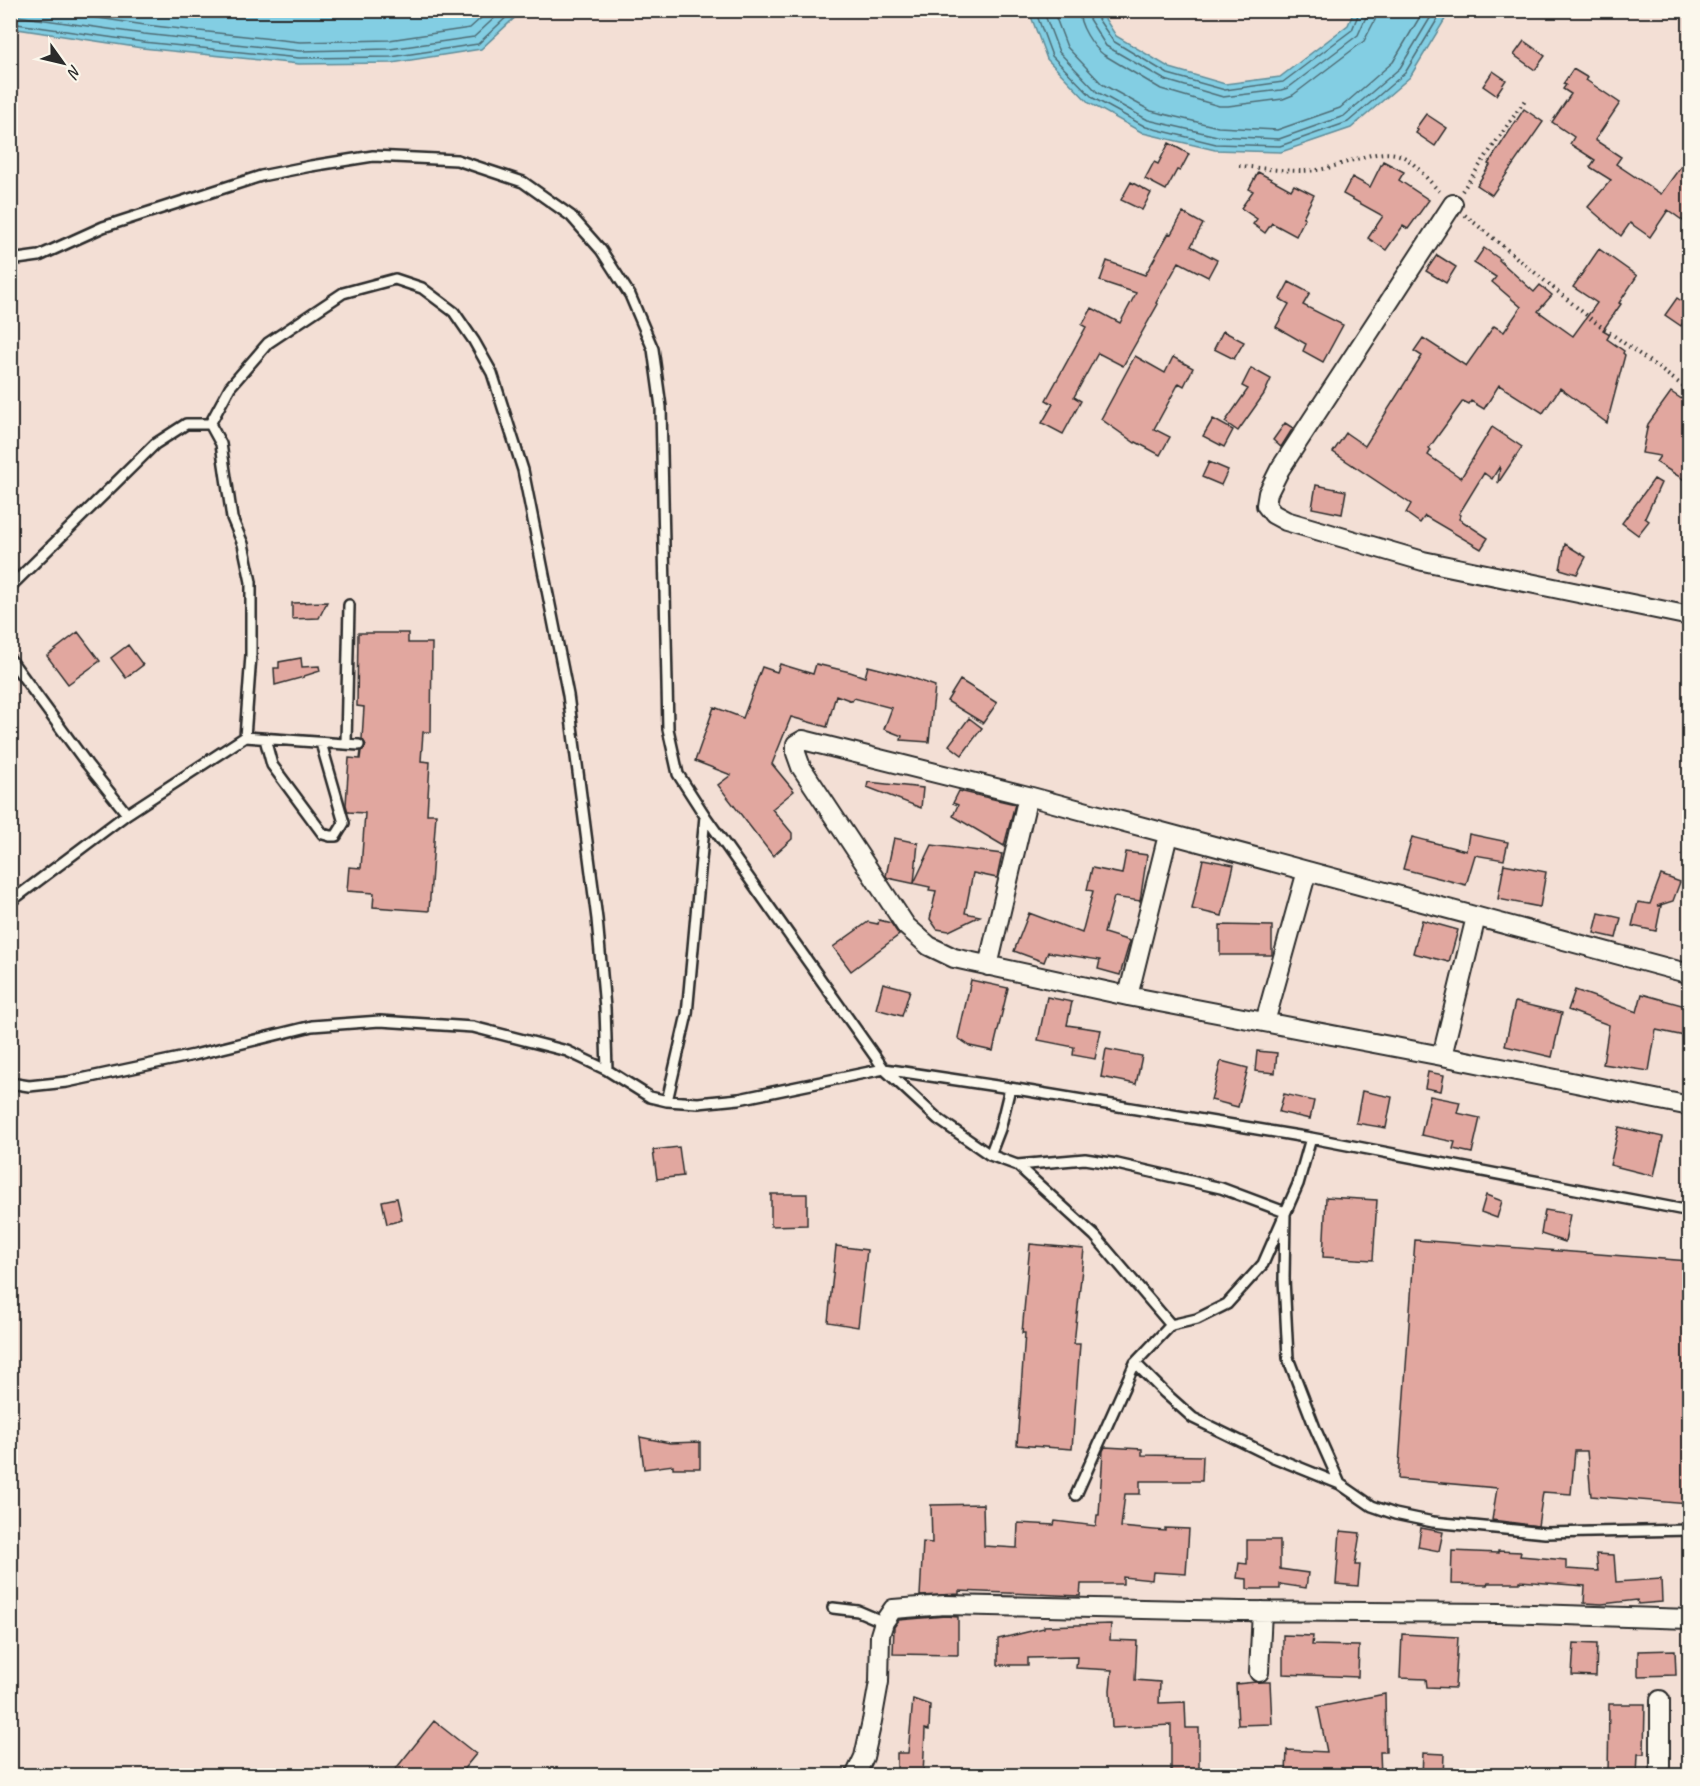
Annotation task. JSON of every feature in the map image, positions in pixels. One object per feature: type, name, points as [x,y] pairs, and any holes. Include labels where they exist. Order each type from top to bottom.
[{"type":"street","points":[[1453,204],[1280,469],[1268,493],[1266,505],[1273,514],[1286,521],[1423,561],[1689,616]]},
{"type":"street","points":[[1689,974],[1028,796],[803,740],[796,744],[796,753],[801,767],[906,926],[929,946],[954,958],[1128,996],[1689,1106]]},
{"type":"street","points":[[988,966],[1028,796]]},
{"type":"street","points":[[1128,996],[1168,835]]},
{"type":"street","points":[[1265,1022],[1307,871]]},
{"type":"street","points":[[1442,1056],[1476,917]]},
{"type":"street","points":[[855,1776],[864,1757],[879,1682],[880,1635],[884,1622],[893,1609],[945,1605],[1262,1611],[1499,1612],[1689,1619]]},
{"type":"street","points":[[1259,1672],[1262,1611]]},
{"type":"street","points":[[1660,1700],[1660,1776]]},
{"type":"lane","points":[[10,260],[39,256],[103,227],[261,177],[374,156],[457,160],[523,182],[571,216],[602,250],[630,295],[653,349],[661,407],[668,729],[678,774],[705,816],[884,1069],[938,1119],[990,1155],[1017,1165],[1095,1236],[1171,1325]]},
{"type":"lane","points":[[210,424],[230,387],[268,343],[344,293],[395,279],[422,288],[454,312],[474,341],[492,373],[523,470],[568,694],[597,919],[605,1008],[607,1070]]},
{"type":"lane","points":[[10,587],[155,444],[186,424],[210,424]]},
{"type":"lane","points":[[210,424],[221,444],[232,518],[243,544],[251,582],[251,655],[245,737]]},
{"type":"lane","points":[[346,743],[349,605]]},
{"type":"lane","points":[[10,659],[87,764],[127,814]]},
{"type":"lane","points":[[10,902],[127,814],[245,737],[359,745]]},
{"type":"lane","points":[[265,739],[272,765],[323,834],[336,836],[344,823],[321,743]]},
{"type":"lane","points":[[667,1101],[687,1014],[705,816]]},
{"type":"lane","points":[[10,1083],[29,1086],[67,1082],[194,1055],[312,1026],[380,1021],[473,1027],[567,1051],[607,1070],[650,1097],[667,1101],[698,1103],[739,1099],[884,1069],[1311,1138],[1689,1211]]},
{"type":"lane","points":[[990,1155],[1000,1130],[1010,1088]]},
{"type":"lane","points":[[1076,1495],[1135,1363],[1171,1325],[1197,1319],[1227,1304],[1263,1264],[1298,1184],[1311,1138]]},
{"type":"lane","points":[[1017,1165],[1085,1159],[1117,1164],[1221,1188],[1285,1212]]},
{"type":"lane","points":[[1285,1212],[1284,1279],[1288,1358],[1340,1484]]},
{"type":"lane","points":[[1135,1363],[1193,1418],[1271,1456],[1340,1484],[1371,1506],[1395,1514],[1433,1522],[1545,1533],[1689,1530]]},
{"type":"lane","points":[[832,1608],[858,1611],[884,1622]]},
{"type":"path","points":[[1453,204],[1525,100]]},
{"type":"path","points":[[1239,166],[1317,170],[1374,154],[1390,153],[1401,156],[1408,160],[1453,204],[1592,319],[1689,391]]},
{"type":"water","points":[[10,11],[522,11],[481,49],[392,63],[299,64],[142,48],[11,28]]},
{"type":"water","points":[[1029,11],[1100,11],[1116,36],[1170,68],[1225,84],[1280,77],[1348,25],[1354,11],[1450,11],[1410,77],[1351,128],[1281,152],[1215,150],[1143,133],[1089,103],[1047,59]]},
{"type":"building","points":[[1524,41],[1545,56],[1535,70],[1514,55]]},
{"type":"building","points":[[1573,69],[1620,103],[1595,140],[1621,157],[1616,164],[1661,194],[1689,155],[1689,225],[1668,210],[1650,237],[1630,223],[1621,236],[1588,207],[1611,180],[1590,167],[1595,160],[1570,144],[1574,137],[1552,122],[1571,94],[1563,89],[1566,85],[1563,84]]},
{"type":"building","points":[[1493,71],[1506,80],[1496,95],[1483,86]]},
{"type":"building","points":[[1524,109],[1543,122],[1492,195],[1477,185]]},
{"type":"building","points":[[1426,114],[1447,128],[1435,146],[1416,133],[1418,130],[1416,128]]},
{"type":"building","points":[[1169,143],[1189,154],[1166,190],[1145,179],[1154,162],[1158,164]]},
{"type":"building","points":[[1383,161],[1404,172],[1399,180],[1429,200],[1408,229],[1403,226],[1386,250],[1368,238],[1383,216],[1343,194],[1352,177],[1370,187]]},
{"type":"building","points":[[1258,172],[1291,190],[1294,185],[1314,195],[1296,236],[1272,223],[1265,233],[1253,224],[1257,219],[1241,208],[1253,191],[1249,189]]},
{"type":"building","points":[[1131,182],[1151,193],[1142,210],[1121,200]]},
{"type":"building","points":[[1183,213],[1203,224],[1191,246],[1217,260],[1208,277],[1179,262],[1123,366],[1098,353],[1074,397],[1081,401],[1063,434],[1042,423],[1053,404],[1046,400],[1086,327],[1082,325],[1092,308],[1120,323],[1136,293],[1100,281],[1107,261],[1145,275]]},
{"type":"building","points":[[1484,248],[1500,259],[1534,292],[1540,285],[1552,295],[1538,311],[1573,336],[1597,303],[1573,287],[1599,249],[1637,276],[1603,330],[1610,334],[1607,339],[1624,351],[1625,355],[1607,423],[1560,388],[1543,413],[1499,385],[1484,409],[1471,401],[1469,404],[1463,401],[1429,448],[1431,450],[1428,455],[1461,478],[1492,427],[1522,447],[1498,483],[1500,466],[1492,479],[1484,473],[1459,514],[1461,515],[1459,519],[1488,538],[1481,549],[1425,516],[1420,523],[1406,513],[1411,504],[1333,452],[1346,433],[1365,446],[1422,356],[1414,351],[1423,338],[1466,366],[1494,326],[1504,332],[1521,307],[1492,282],[1496,277],[1474,263]]},
{"type":"building","points":[[1437,255],[1456,267],[1446,283],[1426,271]]},
{"type":"building","points":[[1289,282],[1310,293],[1303,305],[1343,325],[1323,362],[1303,351],[1306,344],[1276,327],[1289,304],[1280,299]]},
{"type":"building","points":[[1677,298],[1689,306],[1689,313],[1681,326],[1665,315]]},
{"type":"building","points":[[1223,331],[1244,342],[1234,359],[1214,349]]},
{"type":"building","points":[[1135,356],[1165,373],[1173,357],[1193,368],[1184,386],[1179,383],[1154,429],[1170,437],[1160,455],[1135,443],[1101,419]]},
{"type":"building","points":[[1251,368],[1271,379],[1264,394],[1238,431],[1225,422],[1248,389],[1242,386]]},
{"type":"building","points":[[1671,392],[1689,404],[1689,483],[1656,462],[1660,456],[1642,453],[1648,424]]},
{"type":"building","points":[[1213,419],[1233,430],[1224,447],[1203,436]]},
{"type":"building","points":[[1285,423],[1293,428],[1281,447],[1273,440]]},
{"type":"building","points":[[1209,462],[1228,470],[1221,485],[1202,477]]},
{"type":"building","points":[[1654,479],[1661,483],[1645,518],[1649,521],[1638,535],[1622,523]]},
{"type":"building","points":[[1316,485],[1346,491],[1342,514],[1312,508]]},
{"type":"building","points":[[1565,544],[1586,557],[1577,574],[1560,569]]},
{"type":"building","points":[[327,602],[319,618],[292,619],[292,603]]},
{"type":"building","points":[[78,632],[100,661],[68,684],[47,656]]},
{"type":"building","points":[[358,633],[408,633],[408,643],[432,643],[431,732],[423,732],[421,761],[430,762],[427,814],[436,814],[429,911],[373,907],[374,893],[347,891],[349,867],[361,868],[365,813],[348,812],[346,805],[349,758],[360,759],[361,751],[366,745],[362,739],[364,707],[357,706]]},
{"type":"building","points":[[128,645],[143,665],[126,678],[111,658]]},
{"type":"building","points":[[301,658],[302,667],[319,666],[320,671],[275,685],[274,668],[279,668],[279,662]]},
{"type":"building","points":[[780,664],[813,674],[816,664],[865,677],[868,666],[935,686],[929,742],[901,740],[902,736],[884,729],[892,708],[854,698],[852,701],[836,695],[827,727],[791,717],[772,764],[794,791],[772,809],[792,833],[792,839],[773,856],[718,785],[731,775],[695,761],[714,707],[743,718],[762,667],[777,672]]},
{"type":"building","points":[[960,680],[997,703],[983,723],[947,701]]},
{"type":"building","points":[[969,718],[982,728],[962,755],[949,745]]},
{"type":"building","points":[[868,782],[923,788],[921,808],[867,787]]},
{"type":"building","points":[[959,791],[1015,804],[1004,846],[953,816],[958,805],[953,803]]},
{"type":"building","points":[[1469,834],[1508,842],[1504,860],[1475,855],[1466,885],[1403,869],[1412,837],[1466,851]]},
{"type":"building","points":[[894,838],[918,843],[914,883],[932,845],[1002,854],[997,878],[973,873],[965,913],[980,916],[949,931],[937,929],[930,919],[936,891],[929,890],[930,887],[888,878],[886,876]]},
{"type":"building","points":[[1126,852],[1147,855],[1140,901],[1114,897],[1104,933],[1130,941],[1120,975],[1098,969],[1100,960],[1048,952],[1044,962],[1014,951],[1029,913],[1082,933],[1093,891],[1087,890],[1092,868],[1122,874]]},
{"type":"building","points":[[1203,859],[1234,865],[1222,916],[1192,909]]},
{"type":"building","points":[[1504,864],[1546,872],[1540,907],[1498,899]]},
{"type":"building","points":[[1661,875],[1680,882],[1673,901],[1657,906],[1661,906],[1656,931],[1632,926],[1638,902],[1650,904]]},
{"type":"building","points":[[1599,913],[1621,918],[1616,938],[1594,933]]},
{"type":"building","points":[[879,920],[891,923],[899,935],[851,971],[833,947],[868,922],[878,924]]},
{"type":"building","points":[[1422,920],[1458,930],[1449,962],[1413,953]]},
{"type":"building","points":[[1220,925],[1272,926],[1272,955],[1220,955]]},
{"type":"building","points":[[971,980],[1008,988],[993,1051],[970,1046],[958,1038]]},
{"type":"building","points":[[883,983],[910,990],[902,1016],[876,1009]]},
{"type":"building","points":[[1575,990],[1637,1012],[1642,994],[1689,1007],[1689,1037],[1656,1030],[1649,1071],[1603,1064],[1609,1025],[1568,1010]]},
{"type":"building","points":[[1047,997],[1072,1002],[1067,1025],[1101,1030],[1095,1059],[1073,1055],[1074,1047],[1038,1040]]},
{"type":"building","points":[[1515,1002],[1562,1013],[1552,1057],[1505,1046]]},
{"type":"building","points":[[1106,1049],[1142,1056],[1136,1084],[1101,1077]]},
{"type":"building","points":[[1257,1051],[1277,1053],[1275,1073],[1255,1071]]},
{"type":"building","points":[[1221,1061],[1248,1068],[1238,1107],[1211,1100]]},
{"type":"building","points":[[1428,1072],[1444,1075],[1441,1091],[1425,1088]]},
{"type":"building","points":[[1362,1091],[1392,1097],[1386,1128],[1356,1123]]},
{"type":"building","points":[[1284,1094],[1314,1101],[1310,1119],[1279,1112]]},
{"type":"building","points":[[1430,1096],[1460,1102],[1457,1113],[1480,1118],[1472,1153],[1453,1149],[1455,1142],[1421,1135]]},
{"type":"building","points":[[1619,1127],[1663,1137],[1654,1176],[1610,1165]]},
{"type":"building","points":[[679,1147],[683,1176],[657,1179],[653,1150]]},
{"type":"building","points":[[771,1194],[807,1194],[807,1225],[771,1226]]},
{"type":"building","points":[[1486,1195],[1502,1201],[1497,1218],[1481,1212]]},
{"type":"building","points":[[1326,1197],[1377,1200],[1373,1260],[1323,1257]]},
{"type":"building","points":[[397,1198],[402,1220],[387,1224],[382,1201]]},
{"type":"building","points":[[1545,1210],[1570,1214],[1565,1242],[1541,1234]]},
{"type":"building","points":[[1415,1240],[1689,1261],[1689,1504],[1591,1496],[1587,1451],[1575,1451],[1571,1494],[1543,1492],[1538,1526],[1492,1520],[1497,1488],[1398,1479]]},
{"type":"building","points":[[1030,1244],[1084,1249],[1074,1344],[1080,1344],[1072,1449],[1017,1445],[1025,1333],[1022,1333]]},
{"type":"building","points":[[836,1246],[867,1250],[858,1327],[828,1322]]},
{"type":"building","points":[[640,1437],[670,1443],[700,1442],[700,1468],[673,1468],[673,1465],[644,1469]]},
{"type":"building","points":[[1105,1447],[1142,1449],[1142,1455],[1203,1456],[1202,1481],[1140,1481],[1140,1494],[1125,1494],[1121,1527],[1165,1531],[1165,1528],[1189,1529],[1186,1574],[1153,1572],[1152,1580],[1123,1577],[1123,1584],[1081,1584],[1080,1596],[959,1591],[959,1594],[920,1596],[923,1542],[932,1543],[931,1505],[983,1504],[984,1546],[1017,1548],[1018,1523],[1054,1525],[1055,1521],[1096,1526]]},
{"type":"building","points":[[1421,1528],[1443,1532],[1439,1551],[1418,1547]]},
{"type":"building","points":[[1340,1531],[1360,1533],[1355,1565],[1360,1565],[1358,1586],[1336,1584]]},
{"type":"building","points":[[1247,1540],[1280,1540],[1280,1569],[1308,1573],[1306,1588],[1280,1584],[1280,1589],[1247,1589],[1247,1579],[1237,1578],[1239,1563],[1247,1564]]},
{"type":"building","points":[[1452,1551],[1521,1552],[1520,1556],[1566,1560],[1566,1569],[1598,1571],[1596,1554],[1614,1555],[1616,1582],[1661,1579],[1662,1602],[1638,1604],[1637,1600],[1602,1604],[1584,1603],[1585,1586],[1520,1581],[1520,1583],[1488,1583],[1487,1585],[1451,1584]]},
{"type":"building","points":[[958,1617],[958,1655],[893,1654],[894,1627],[899,1620]]},
{"type":"building","points":[[1111,1624],[1110,1640],[1137,1641],[1135,1680],[1160,1682],[1159,1703],[1185,1702],[1186,1728],[1199,1728],[1199,1776],[1171,1776],[1171,1725],[1112,1728],[1110,1690],[1112,1670],[1076,1668],[1077,1657],[1028,1658],[1028,1665],[998,1665],[998,1639],[1044,1628],[1044,1626]]},
{"type":"building","points":[[1402,1634],[1458,1637],[1455,1688],[1427,1687],[1426,1679],[1400,1678]]},
{"type":"building","points":[[1283,1635],[1313,1636],[1312,1645],[1359,1646],[1358,1677],[1283,1674]]},
{"type":"building","points":[[1574,1643],[1597,1644],[1596,1676],[1572,1675]]},
{"type":"building","points":[[1675,1650],[1676,1675],[1638,1676],[1638,1651]]},
{"type":"building","points":[[1270,1682],[1272,1724],[1238,1725],[1236,1684]]},
{"type":"building","points":[[1385,1694],[1386,1752],[1380,1752],[1381,1776],[1351,1776],[1351,1773],[1326,1775],[1286,1773],[1287,1750],[1327,1752],[1318,1707]]},
{"type":"building","points":[[913,1699],[930,1705],[929,1730],[925,1729],[923,1776],[897,1776],[897,1753],[908,1753]]},
{"type":"building","points":[[1609,1704],[1645,1704],[1644,1754],[1638,1754],[1637,1776],[1608,1776]]},
{"type":"building","points":[[434,1721],[476,1754],[458,1776],[390,1776]]},
{"type":"building","points":[[1423,1753],[1444,1754],[1443,1776],[1422,1776]]}]
